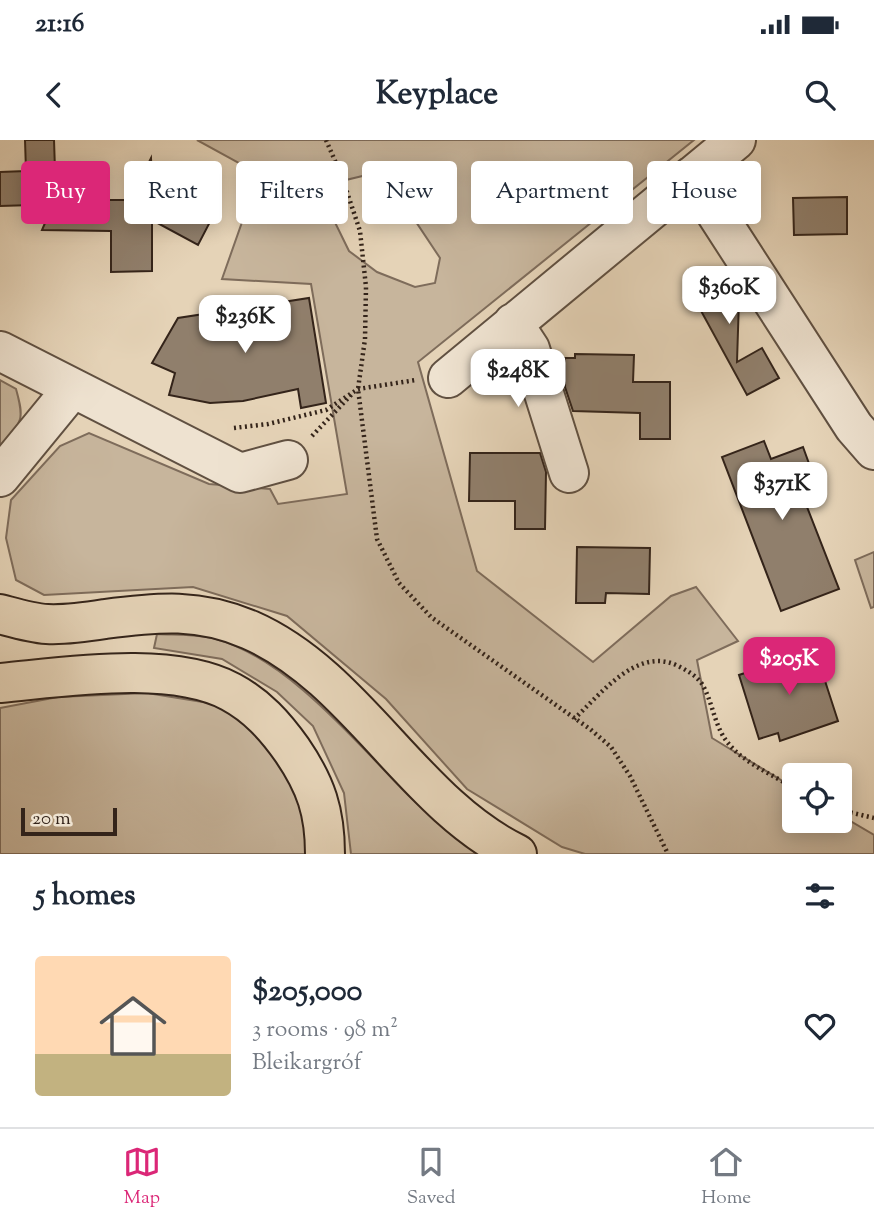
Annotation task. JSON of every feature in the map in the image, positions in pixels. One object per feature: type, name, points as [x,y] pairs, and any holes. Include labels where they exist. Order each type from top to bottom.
[{"type":"highway","points":[[0,614],[46,624],[174,611],[249,629],[275,642],[307,665],[446,803],[489,837],[517,854]]},
{"type":"highway","points":[[0,683],[76,676],[165,675],[200,681],[230,692],[260,711],[304,767],[319,798],[325,829],[325,854]]},
{"type":"street","points":[[710,161],[736,140]]},
{"type":"street","points":[[448,378],[647,213]]},
{"type":"street","points":[[723,224],[854,427],[874,450]]},
{"type":"street","points":[[513,323],[530,349],[569,473]]},
{"type":"street","points":[[0,351],[240,473],[288,460]]},
{"type":"street","points":[[0,477],[73,388]]},
{"type":"path","points":[[326,140],[342,177],[360,232],[366,287],[365,339],[358,389],[377,539],[399,583],[431,617],[611,747],[647,808],[668,854]]},
{"type":"path","points":[[288,460],[358,389],[448,378]]},
{"type":"path","points":[[573,719],[620,676],[636,666],[653,661],[671,663],[687,670],[701,682],[729,744],[782,780]]},
{"type":"path","points":[[852,813],[874,818]]},
{"type":"shaded area","points":[[197,140],[694,140],[668,161],[647,161],[647,178],[633,189],[633,161],[471,161],[471,224],[590,224],[418,362],[477,571],[593,662],[671,596],[696,587],[738,641],[697,660],[712,738],[782,781],[782,833],[852,833],[852,822],[874,835],[874,854],[585,854],[562,847],[467,789],[386,699],[287,616],[193,587],[44,595],[16,580],[6,538],[11,500],[60,446],[89,433],[209,484],[270,489],[278,504],[347,494],[311,284],[222,279],[241,224],[336,224],[349,251],[377,272],[415,287],[435,283],[440,258],[417,224],[457,224],[457,161],[362,161],[362,176],[348,180],[348,161],[236,161]]},
{"type":"shaded area","points":[[0,380],[16,389],[21,415],[17,426],[0,446]]},
{"type":"shaded area","points":[[874,552],[874,607],[871,608],[855,560]]},
{"type":"shaded area","points":[[157,634],[194,635],[216,639],[243,649],[269,664],[320,705],[408,795],[477,854],[351,854],[344,793],[313,726],[277,692],[222,659],[154,648]]},
{"type":"shaded area","points":[[147,693],[215,704],[262,735],[296,776],[310,854],[0,854],[0,708],[58,697]]},
{"type":"building","points":[[25,140],[54,140],[55,161],[26,161]]},
{"type":"building","points":[[21,171],[21,205],[0,206],[0,172]]},
{"type":"building","points":[[847,197],[847,234],[794,235],[793,198]]},
{"type":"building","points":[[110,200],[124,200],[124,224],[152,224],[152,271],[111,272],[111,231],[42,230],[45,224],[110,224]]},
{"type":"building","points":[[159,224],[209,224],[198,245]]},
{"type":"building","points":[[689,269],[727,270],[733,280],[733,299],[739,299],[737,362],[762,348],[779,378],[747,395],[688,287]]},
{"type":"building","points":[[309,298],[326,403],[301,408],[298,389],[243,401],[210,403],[169,395],[175,373],[152,363],[178,318]]},
{"type":"building","points":[[575,354],[634,355],[633,382],[670,382],[670,439],[640,439],[640,413],[573,411],[565,387],[565,358],[575,358]]},
{"type":"building","points":[[764,441],[771,459],[803,447],[816,483],[800,489],[839,589],[781,611],[722,457]]},
{"type":"building","points":[[470,453],[540,453],[546,472],[545,529],[515,529],[515,501],[469,501]]},
{"type":"building","points":[[577,547],[650,548],[649,594],[606,593],[605,603],[576,603]]},
{"type":"building","points":[[815,650],[838,721],[780,741],[778,733],[759,739],[739,675]]}]
